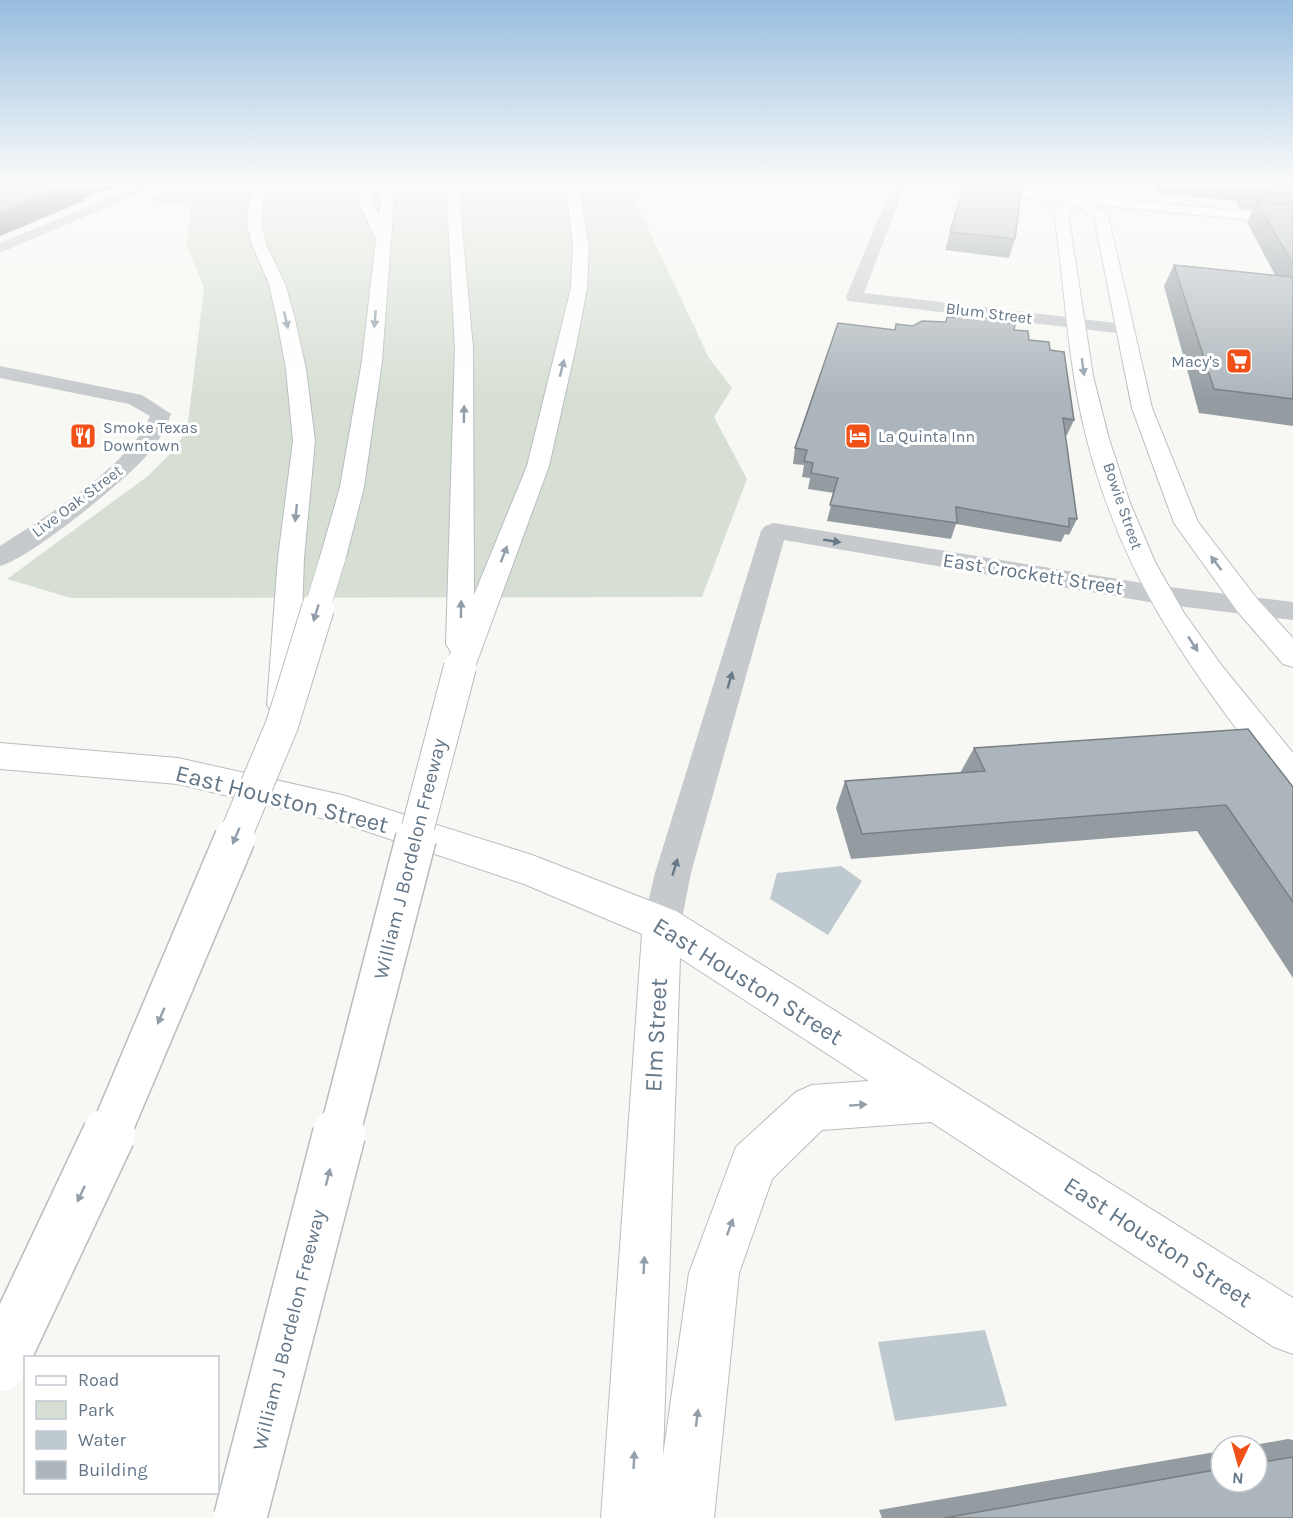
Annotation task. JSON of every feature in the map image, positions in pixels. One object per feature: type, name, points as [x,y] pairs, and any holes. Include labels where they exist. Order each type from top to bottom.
[{"type":"main road","points":[[264,256],[277,284],[285,315],[296,369],[304,441],[291,558],[282,725]]},
{"type":"main road","points":[[0,1365],[129,1093],[282,725],[352,487],[372,361],[383,256]]},
{"type":"main road","name":"William J Bordelon Freeway","points":[[240,1518],[460,667],[465,348],[458,256]]},
{"type":"main road","points":[[460,667],[538,466],[579,288],[580,256]]},
{"type":"main road","name":"Bowie Street","points":[[1067,256],[1088,398],[1114,488],[1142,561],[1209,669],[1293,777]]},
{"type":"main road","points":[[1109,256],[1142,408],[1186,523],[1248,606],[1293,657]]},
{"type":"main road","name":"East Houston Street","points":[[0,756],[178,771],[342,809],[532,871],[662,924],[1293,1328]]},
{"type":"main road","name":"Elm Street","points":[[631,1518],[662,924]]},
{"type":"main road","points":[[684,1518],[714,1273],[753,1164],[812,1108],[935,1099]]},
{"type":"street","name":"Blum Street","points":[[871,256],[854,297],[1124,328]]},
{"type":"street","name":"Live Oak Street","points":[[0,372],[135,399],[161,414],[160,425],[144,447],[118,471],[0,558]]},
{"type":"street","name":"East Crockett Street","points":[[774,531],[1161,595],[1293,611]]},
{"type":"street","name":"Elm Street","points":[[662,924],[673,873],[774,531]]},
{"type":"green space","points":[[191,256],[661,256],[709,358],[732,388],[714,417],[747,479],[702,597],[71,598],[7,579],[148,476],[170,454],[187,431],[204,288]]},
{"type":"water","points":[[841,866],[862,881],[828,935],[770,899],[777,873]]},
{"type":"water","points":[[985,1330],[1007,1406],[895,1421],[878,1342]]},
{"type":"building","name":"Macy's","points":[[1174,265],[1293,277],[1293,399],[1214,389]]},
{"type":"building","name":"La Quinta Inn","points":[[947,317],[998,318],[999,322],[1015,324],[1014,330],[1028,331],[1029,340],[1049,342],[1050,350],[1064,352],[1074,420],[1063,418],[1077,519],[1069,518],[1069,527],[956,507],[957,523],[830,505],[838,478],[811,473],[813,463],[804,461],[807,450],[795,448],[838,323],[895,330],[896,324],[913,326],[922,321],[946,322]]},
{"type":"building","points":[[1248,729],[1293,787],[1293,902],[1226,805],[862,834],[845,781],[985,771],[974,748]]},
{"type":"building","points":[[1293,1457],[1293,1518],[944,1518],[1209,1471],[1209,1494],[1269,1494],[1269,1461]]},
{"type":"place","name":"Macy's","points":[[1239,361]]},
{"type":"place","name":"Smoke Texas Downtown","points":[[83,436]]},
{"type":"place","name":"La Quinta Inn","points":[[858,436]]}]
